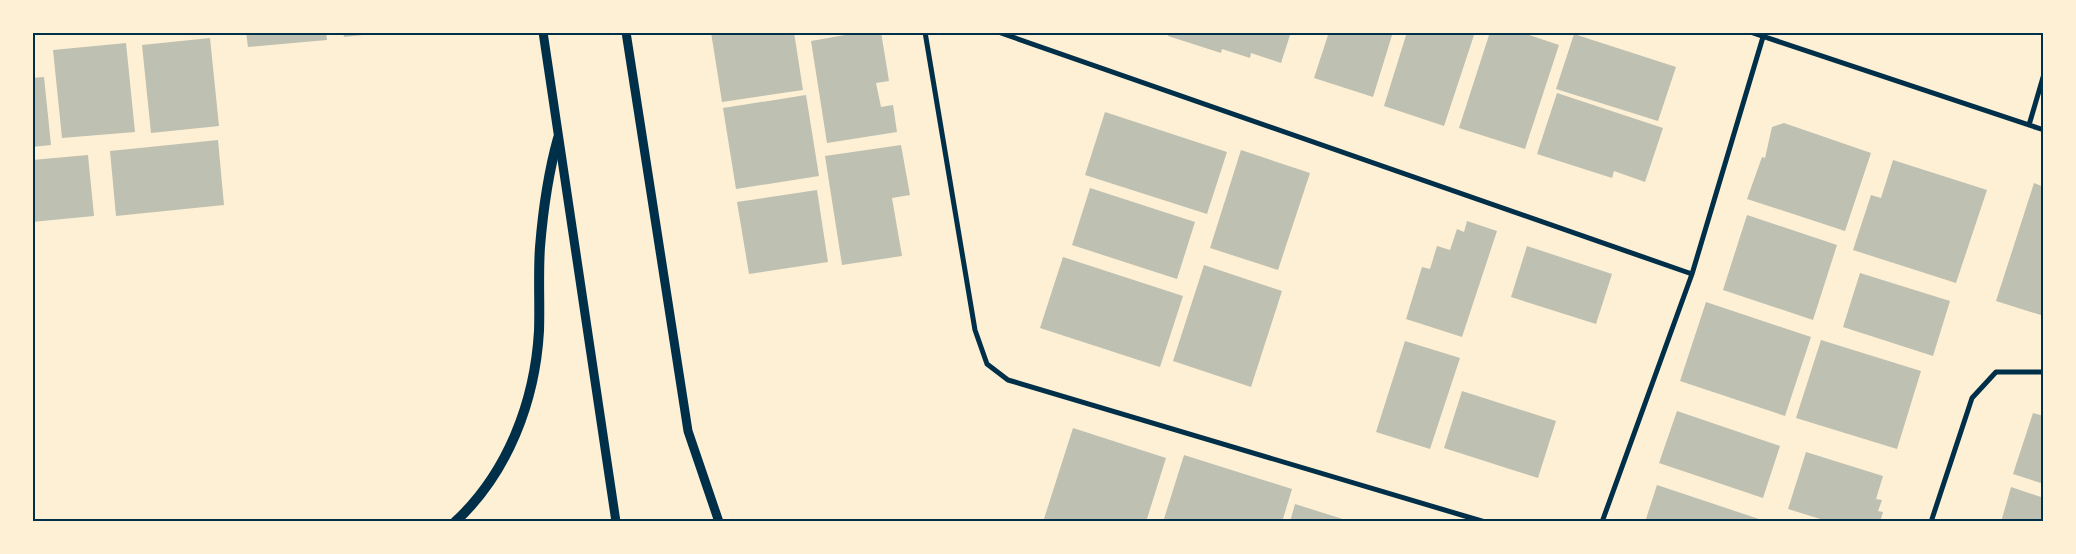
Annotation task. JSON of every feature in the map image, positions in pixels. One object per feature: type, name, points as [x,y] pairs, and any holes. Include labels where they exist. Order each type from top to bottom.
[{"type":"main road","points":[[455,522],[485,486],[504,459],[514,438],[532,386],[539,332],[540,247],[548,174],[558,138]]},
{"type":"street","points":[[543,32],[616,522]]},
{"type":"street","points":[[626,32],[688,431],[719,522]]},
{"type":"street","points":[[925,32],[975,330],[987,364],[1008,380],[1485,522]]},
{"type":"street","points":[[998,32],[1692,274]]},
{"type":"street","points":[[1750,32],[2044,130]]},
{"type":"street","points":[[1602,522],[1692,274],[1763,37]]},
{"type":"street","points":[[2030,125],[2044,74]]},
{"type":"street","points":[[1931,522],[1972,398],[1996,372],[2044,372]]},
{"type":"building","points":[[246,32],[326,32],[327,40],[248,47]]},
{"type":"building","points":[[343,32],[372,32],[372,34],[344,37]]},
{"type":"building","points":[[711,32],[794,32],[803,90],[722,102]]},
{"type":"building","points":[[862,32],[881,32],[889,81],[876,83],[881,107],[893,105],[897,132],[827,143],[811,41]]},
{"type":"building","points":[[1169,32],[1291,32],[1281,63],[1251,53],[1250,58],[1222,49],[1221,53],[1168,36]]},
{"type":"building","points":[[1329,32],[1393,32],[1373,97],[1314,78]]},
{"type":"building","points":[[1407,32],[1475,32],[1444,126],[1384,106]]},
{"type":"building","points":[[1490,32],[1520,32],[1559,45],[1525,149],[1459,128]]},
{"type":"building","points":[[1574,34],[1676,67],[1658,121],[1556,89]]},
{"type":"building","points":[[210,38],[219,126],[151,133],[142,45]]},
{"type":"building","points":[[126,43],[135,132],[62,138],[53,50]]},
{"type":"building","points":[[44,77],[51,145],[32,147],[32,78]]},
{"type":"building","points":[[1557,93],[1663,128],[1645,182],[1614,171],[1612,178],[1537,154]]},
{"type":"building","points":[[806,95],[819,176],[736,189],[723,108]]},
{"type":"building","points":[[1105,112],[1227,152],[1207,214],[1085,175]]},
{"type":"building","points":[[1784,123],[1871,153],[1845,231],[1747,199],[1762,157],[1765,158],[1772,127]]},
{"type":"building","points":[[218,140],[224,205],[116,216],[110,151]]},
{"type":"building","points":[[901,145],[910,195],[892,198],[902,256],[842,265],[825,156]]},
{"type":"building","points":[[1241,150],[1310,173],[1278,270],[1210,248]]},
{"type":"building","points":[[88,155],[94,216],[32,222],[32,160]]},
{"type":"building","points":[[1893,160],[1987,190],[1956,283],[1853,250],[1871,195],[1881,198]]},
{"type":"building","points":[[2034,183],[2044,187],[2044,316],[1996,301]]},
{"type":"building","points":[[1090,188],[1195,222],[1177,279],[1072,245]]},
{"type":"building","points":[[817,190],[828,262],[749,274],[737,202]]},
{"type":"building","points":[[1747,215],[1837,245],[1813,320],[1723,290]]},
{"type":"building","points":[[1467,221],[1497,231],[1462,337],[1406,319],[1422,267],[1430,269],[1437,246],[1450,250],[1457,229],[1464,232]]},
{"type":"building","points":[[1527,246],[1612,274],[1596,324],[1511,297]]},
{"type":"building","points":[[1063,257],[1183,296],[1160,367],[1040,328]]},
{"type":"building","points":[[1204,265],[1282,291],[1251,387],[1173,361]]},
{"type":"building","points":[[1860,273],[1950,301],[1933,356],[1843,327]]},
{"type":"building","points":[[1706,302],[1811,337],[1785,416],[1680,381]]},
{"type":"building","points":[[1821,340],[1921,371],[1897,449],[1796,418]]},
{"type":"building","points":[[1405,341],[1460,358],[1430,449],[1376,432]]},
{"type":"building","points":[[1462,391],[1556,421],[1538,478],[1444,448]]},
{"type":"building","points":[[1677,411],[1780,446],[1763,498],[1659,463]]},
{"type":"building","points":[[2033,413],[2044,416],[2044,484],[2013,474]]},
{"type":"building","points":[[1073,428],[1166,458],[1146,522],[1043,522]]},
{"type":"building","points":[[1806,452],[1883,476],[1876,499],[1882,500],[1878,511],[1883,512],[1880,522],[1830,522],[1788,509]]},
{"type":"building","points":[[1184,455],[1292,489],[1282,522],[1163,522]]},
{"type":"building","points":[[1657,485],[1762,520],[1761,522],[1645,522]]},
{"type":"building","points":[[2011,487],[2044,498],[2044,522],[2001,522]]},
{"type":"building","points":[[1295,504],[1349,521],[1349,522],[1290,522]]}]
